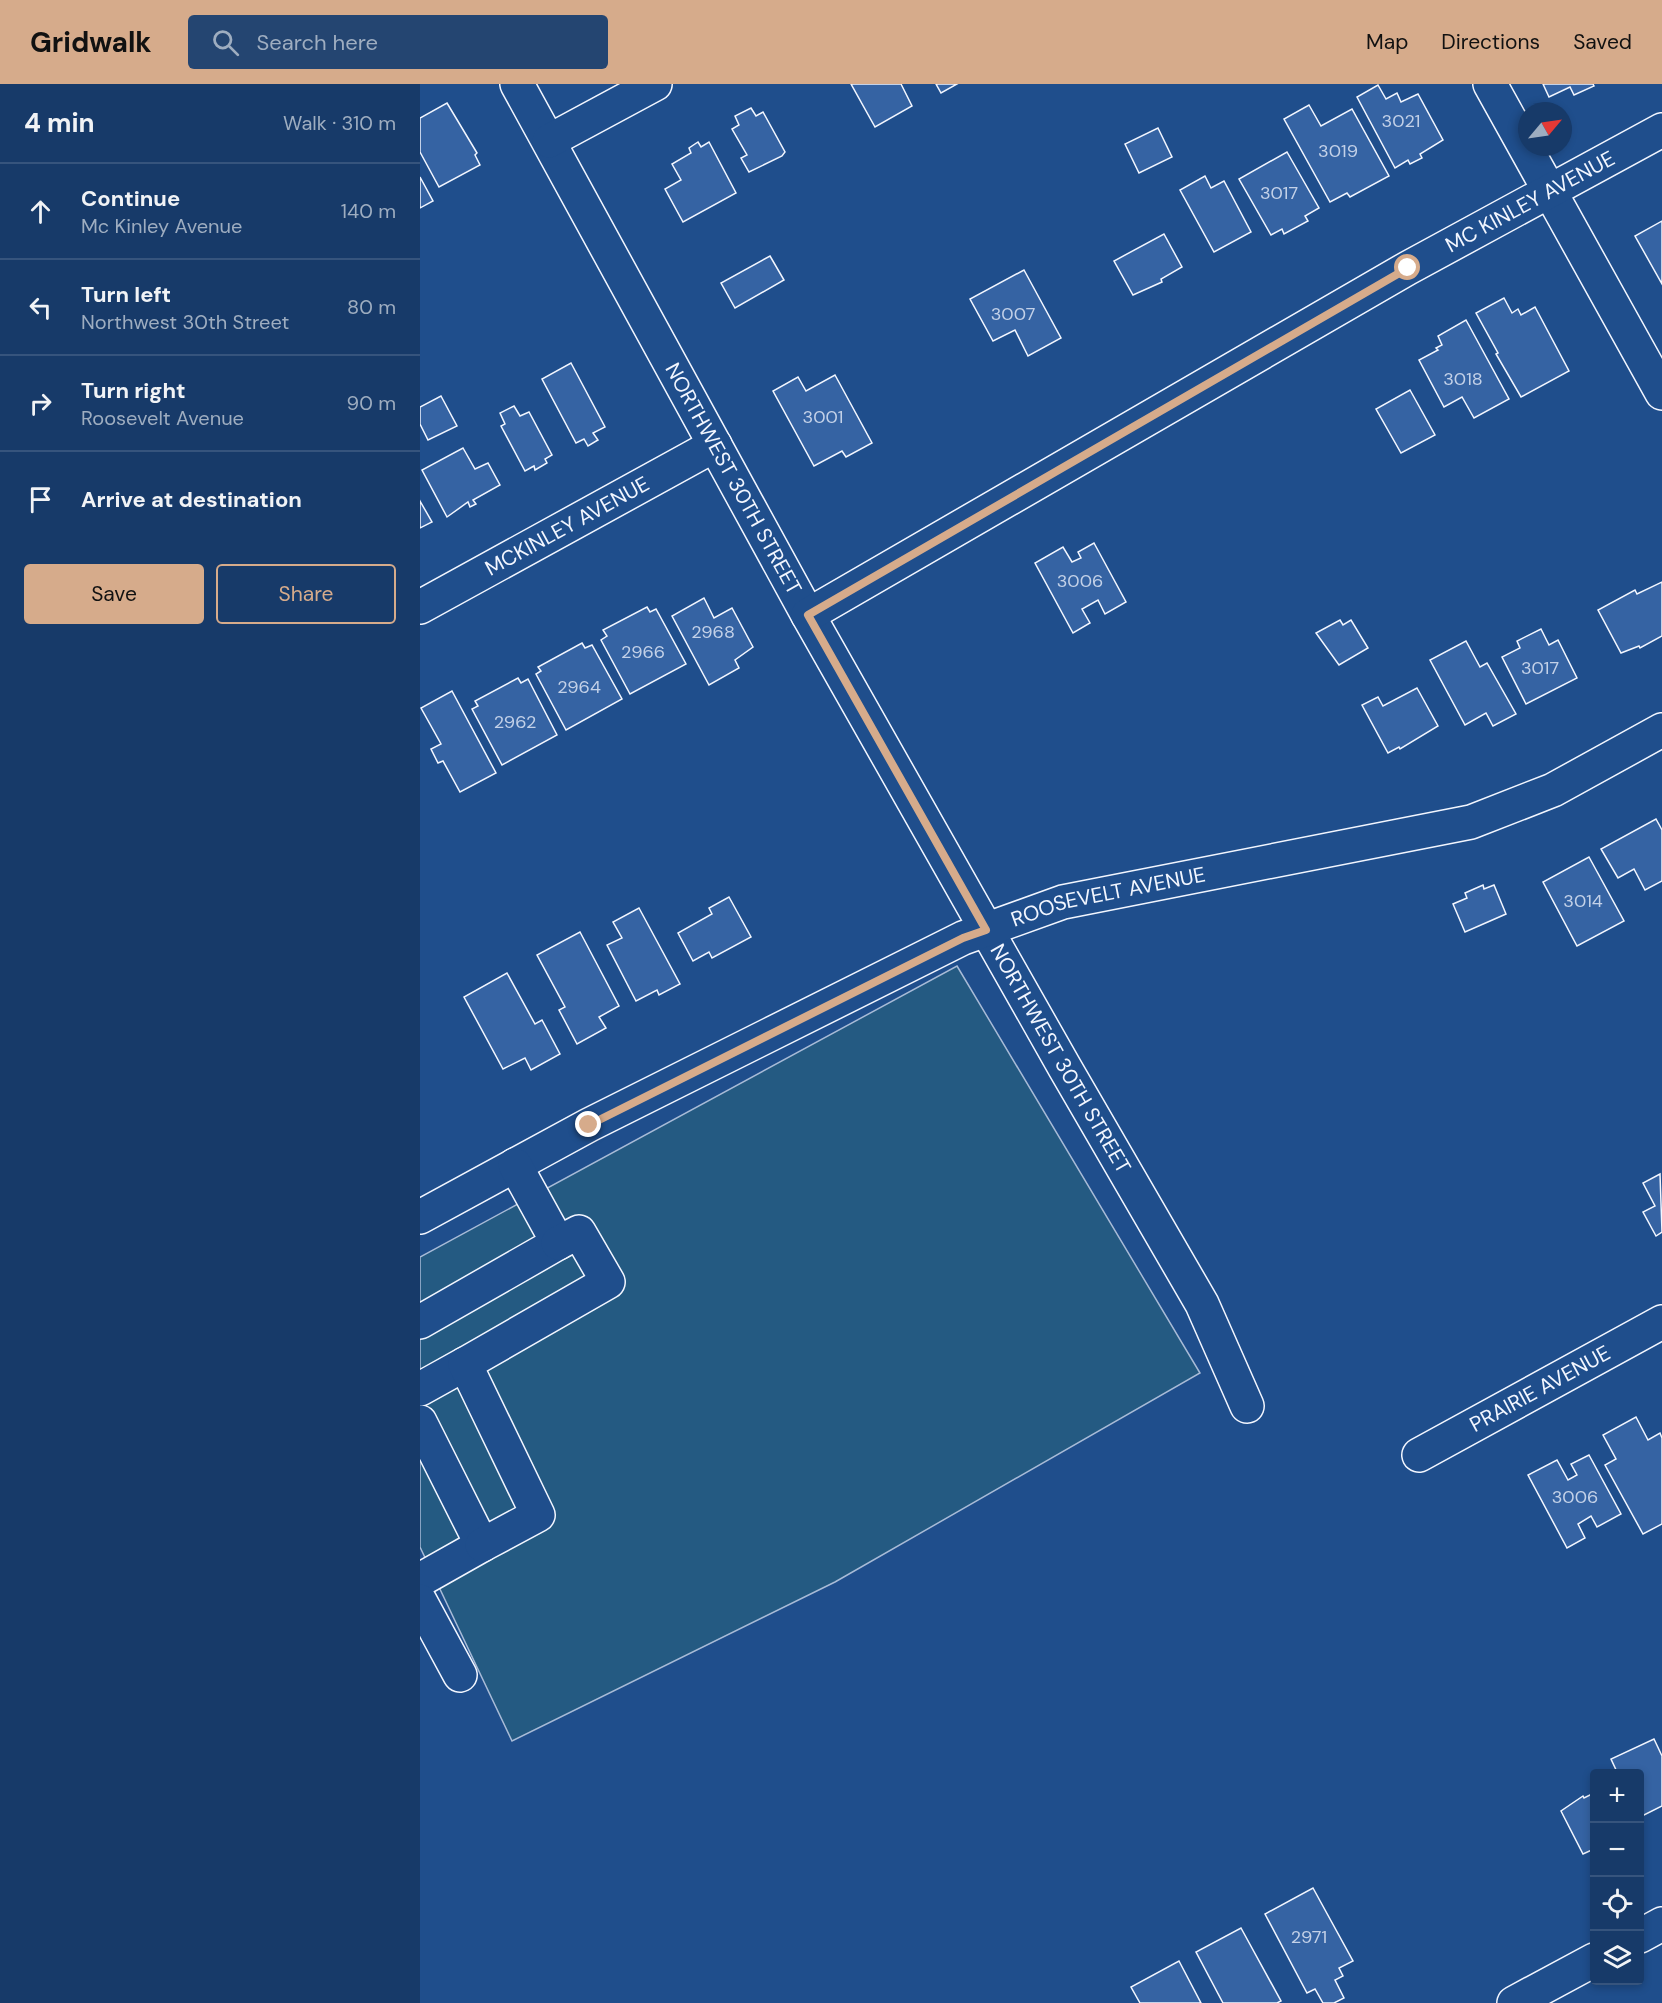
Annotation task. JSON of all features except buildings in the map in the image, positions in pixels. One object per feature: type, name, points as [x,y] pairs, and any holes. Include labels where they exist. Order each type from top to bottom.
[{"type":"street","name":"NORTHWEST 30TH STREET","points":[[518,84],[808,615],[986,930],[1202,1304],[1247,1406]]},
{"type":"street","points":[[549,141],[656,84]]},
{"type":"street","points":[[1490,84],[1662,393]]},
{"type":"street","name":"MC KINLEY AVENUE","points":[[808,615],[1408,268],[1662,130]]},
{"type":"street","name":"MCKINLEY AVENUE","points":[[420,607],[715,445]]},
{"type":"street","name":"ROOSEVELT AVENUE","points":[[420,1217],[589,1125],[963,938],[1063,902],[1471,822],[1553,790],[1662,730]]},
{"type":"street","points":[[515,1165],[558,1243]]},
{"type":"street","points":[[420,1322],[579,1232],[608,1282],[420,1389]]},
{"type":"street","name":"PRAIRIE AVENUE","points":[[1419,1455],[1662,1322]]},
{"type":"street","points":[[420,1580],[538,1515],[465,1365]]},
{"type":"street","points":[[420,1422],[482,1545]]},
{"type":"street","points":[[420,1601],[460,1675]]},
{"type":"street","points":[[1644,1934],[1662,1924]]},
{"type":"street","points":[[1514,2003],[1590,1962]]},
{"type":"shaded area","points":[[957,966],[1200,1373],[835,1582],[512,1741],[420,1547],[420,1257]]},
{"type":"route","points":[[589,1125],[963,938],[986,930],[808,615],[1408,268]]}]
